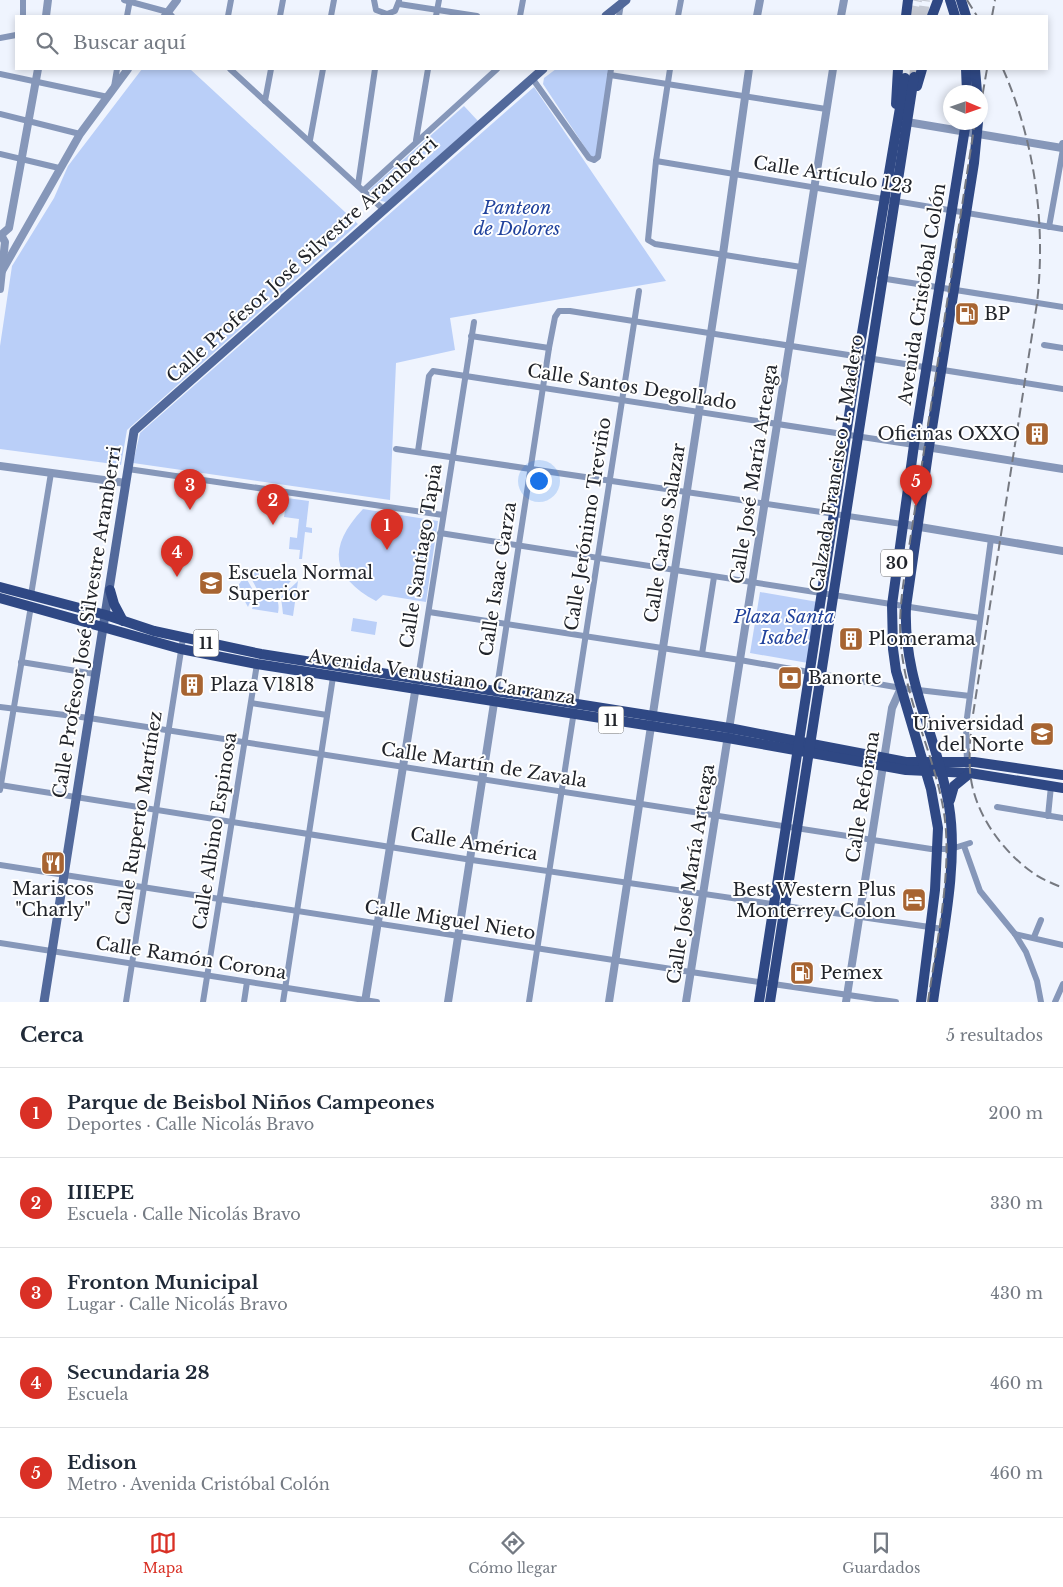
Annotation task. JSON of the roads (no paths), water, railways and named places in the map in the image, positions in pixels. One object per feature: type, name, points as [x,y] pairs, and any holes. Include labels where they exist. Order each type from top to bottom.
[{"type":"main road","points":[[906,15],[908,0]]},
{"type":"main road","points":[[932,15],[938,0]]},
{"type":"main road","points":[[950,0],[955,15]]},
{"type":"main road","points":[[961,0],[966,15]]},
{"type":"main road","points":[[607,15],[623,1]]},
{"type":"main road","name":"Calle Profesor José Silvestre Aramberri","points":[[44,1002],[95,674],[110,590],[132,435],[137,427],[542,70]]},
{"type":"main road","points":[[898,70],[896,93],[899,114]]},
{"type":"main road","points":[[911,98],[918,84],[922,70]]},
{"type":"main road","points":[[966,70],[967,85]]},
{"type":"main road","points":[[975,70],[976,85]]},
{"type":"main road","name":"Calzada Francisco I. Madero","points":[[770,1002],[845,516],[852,436],[889,200],[899,114],[909,78],[911,98],[889,200]]},
{"type":"main road","name":"Avenida Cristóbal Colón","points":[[921,1002],[931,927],[938,850],[936,810],[925,766],[901,688],[893,649],[892,605],[914,445],[966,130]]},
{"type":"main road","name":"Avenida Cristóbal Colón","points":[[934,1002],[951,849],[950,808],[940,766],[915,689],[906,645],[906,607],[978,130]]},
{"type":"main road","name":"Calzada Francisco I. Madero","points":[[759,1002],[834,514],[852,436]]},
{"type":"main road","name":"Avenida Venustiano Carranza","points":[[0,587],[31,595],[105,621],[257,664],[574,715],[651,720]]},
{"type":"main road","points":[[110,590],[114,604],[123,621]]},
{"type":"main road","name":"Avenida Venustiano Carranza","points":[[0,598],[105,621],[123,621],[182,644],[575,703],[651,720],[884,762],[906,770],[966,762],[1063,775]]},
{"type":"main road","name":"Avenida Venustiano Carranza","points":[[940,766],[970,773],[1063,788]]},
{"type":"main road","points":[[950,808],[954,786],[970,773]]},
{"type":"street","points":[[23,0],[23,15]]},
{"type":"street","points":[[46,15],[48,0]]},
{"type":"street","points":[[127,15],[128,0],[168,15],[177,0]]},
{"type":"street","points":[[228,15],[231,0]]},
{"type":"street","points":[[280,15],[282,0]]},
{"type":"street","points":[[332,15],[334,0]]},
{"type":"street","points":[[374,0],[376,10],[383,15],[395,11],[398,2],[436,13],[463,15]]},
{"type":"street","points":[[436,13],[439,0]]},
{"type":"street","points":[[520,15],[523,0]]},
{"type":"street","points":[[678,15],[680,0]]},
{"type":"street","points":[[757,15],[760,0]]},
{"type":"street","points":[[841,15],[844,0]]},
{"type":"street","points":[[619,15],[623,1]]},
{"type":"street","points":[[0,38],[15,35]]},
{"type":"street","points":[[21,240],[12,235],[9,228],[38,70]]},
{"type":"street","points":[[113,89],[117,70]]},
{"type":"street","points":[[2,270],[21,240],[59,168],[80,134],[127,70]]},
{"type":"street","points":[[231,70],[310,140],[383,209]]},
{"type":"street","points":[[265,100],[271,70]]},
{"type":"street","points":[[310,140],[323,70]]},
{"type":"street","points":[[358,185],[375,70]]},
{"type":"street","points":[[416,140],[428,70]]},
{"type":"street","points":[[364,190],[416,140],[496,70]]},
{"type":"street","points":[[670,70],[656,162],[648,236],[651,243],[802,267]]},
{"type":"street","name":"Calle Carlos Salazar","points":[[608,1002],[711,334],[749,70]]},
{"type":"street","name":"Calle José María Arteaga","points":[[686,1002],[832,70]]},
{"type":"street","points":[[532,78],[589,158],[594,160],[598,157],[611,72],[668,84],[826,109]]},
{"type":"street","points":[[0,74],[108,97]]},
{"type":"street","points":[[0,114],[80,134]]},
{"type":"street","points":[[907,122],[943,126]]},
{"type":"street","points":[[969,130],[978,135],[1063,147],[1049,227]]},
{"type":"street","points":[[0,154],[59,168]]},
{"type":"street","name":"Calle Artículo 123","points":[[656,162],[1063,229]]},
{"type":"street","points":[[0,289],[6,242],[1,235],[9,228]]},
{"type":"street","points":[[877,277],[1063,307]]},
{"type":"street","name":"Calle Jerónimo Treviño","points":[[529,1002],[639,291]]},
{"type":"street","name":"Calle Isaac Garza","points":[[448,1002],[472,860],[482,779],[555,317],[560,311],[570,311],[635,321]]},
{"type":"street","points":[[635,321],[1063,389]]},
{"type":"street","name":"Calle Santiago Tapia","points":[[366,1001],[474,322]]},
{"type":"street","points":[[471,336],[549,348]]},
{"type":"street","points":[[1044,345],[1063,348]]},
{"type":"street","name":"Calle Santos Degollado","points":[[418,451],[429,376],[433,372],[1063,469]]},
{"type":"street","points":[[396,448],[902,524],[1063,551]]},
{"type":"street","points":[[0,466],[126,483]]},
{"type":"street","points":[[128,468],[442,515]]},
{"type":"street","points":[[31,595],[51,473]]},
{"type":"street","points":[[440,533],[751,584],[980,618]]},
{"type":"street","points":[[970,773],[966,762],[966,725],[991,539]]},
{"type":"street","points":[[702,654],[714,577]]},
{"type":"street","points":[[0,787],[31,606]]},
{"type":"street","points":[[428,612],[740,660],[901,688],[970,696]]},
{"type":"street","name":"Calle Ruperto Martínez","points":[[126,1002],[182,644]]},
{"type":"street","points":[[21,662],[95,674]]},
{"type":"street","name":"Calle Albino Espinosa","points":[[203,1002],[257,664]]},
{"type":"street","points":[[282,1002],[333,676]]},
{"type":"street","name":"Calle Reforma","points":[[846,999],[892,708],[901,688]]},
{"type":"street","points":[[250,703],[328,715]]},
{"type":"street","name":"Calle Martín de Zavala","points":[[0,707],[89,718],[321,756],[561,791],[797,830],[938,850],[951,849],[967,844],[980,891],[1015,934]]},
{"type":"street","points":[[1048,816],[1051,786]]},
{"type":"street","name":"Calle América","points":[[0,787],[155,809],[472,860],[943,929]]},
{"type":"street","points":[[997,808],[1063,818]]},
{"type":"street","name":"Calle Miguel Nieto","points":[[0,865],[615,961],[762,982],[846,999],[896,1002]]},
{"type":"street","points":[[1034,937],[1041,920]]},
{"type":"street","points":[[1015,934],[1063,945]]},
{"type":"street","points":[[1015,934],[1032,966],[1041,1002]]},
{"type":"street","name":"Calle Ramón Corona","points":[[0,943],[377,1002]]},
{"type":"street","points":[[244,1002],[247,982]]},
{"type":"street","points":[[1054,1002],[1063,984]]},
{"type":"tunnel","points":[[914,15],[917,0]]},
{"type":"tunnel","points":[[923,15],[925,0]]},
{"type":"tunnel","points":[[914,77],[915,70]]},
{"type":"railway","points":[[967,0],[976,15]]},
{"type":"railway","points":[[992,15],[995,0]]},
{"type":"railway","points":[[984,85],[987,70]]},
{"type":"railway","points":[[1003,70],[1023,125],[1030,154],[1039,213],[1039,273],[1037,303],[972,721],[970,771],[972,786],[983,816],[1001,843],[1036,875],[1063,888]]},
{"type":"railway","points":[[928,1002],[945,883],[946,835],[940,792],[914,709],[904,667],[900,633],[901,610],[904,577],[974,130]]},
{"type":"place","name":"BP","points":[[967,314]]},
{"type":"place","name":"Oficinas OXXO","points":[[1037,434]]},
{"type":"place","name":"Edison","points":[[916,506]]},
{"type":"place","name":"Fronton Municipal","points":[[190,510]]},
{"type":"place","name":"IIIEPE","points":[[273,525]]},
{"type":"place","name":"Parque de Beisbol Niños Campeones","points":[[387,550]]},
{"type":"place","name":"Secundaria 28","points":[[177,577]]},
{"type":"place","name":"Escuela Normal Superior","points":[[211,583]]},
{"type":"place","name":"Plomerama","points":[[851,639]]},
{"type":"place","name":"Banorte","points":[[790,678]]},
{"type":"place","name":"Plaza V1818","points":[[192,685]]},
{"type":"place","name":"Universidad del Norte","points":[[1042,734]]},
{"type":"place","name":"Mariscos \"Charly\"","points":[[53,863]]},
{"type":"place","name":"Best Western Plus Monterrey Colon","points":[[914,900]]},
{"type":"place","name":"Pemex","points":[[802,973]]},
{"type":"park label","name":"Panteon de Dolores","points":[[517,218]]},
{"type":"park label","name":"Plaza Santa Isabel","points":[[784,628]]}]
